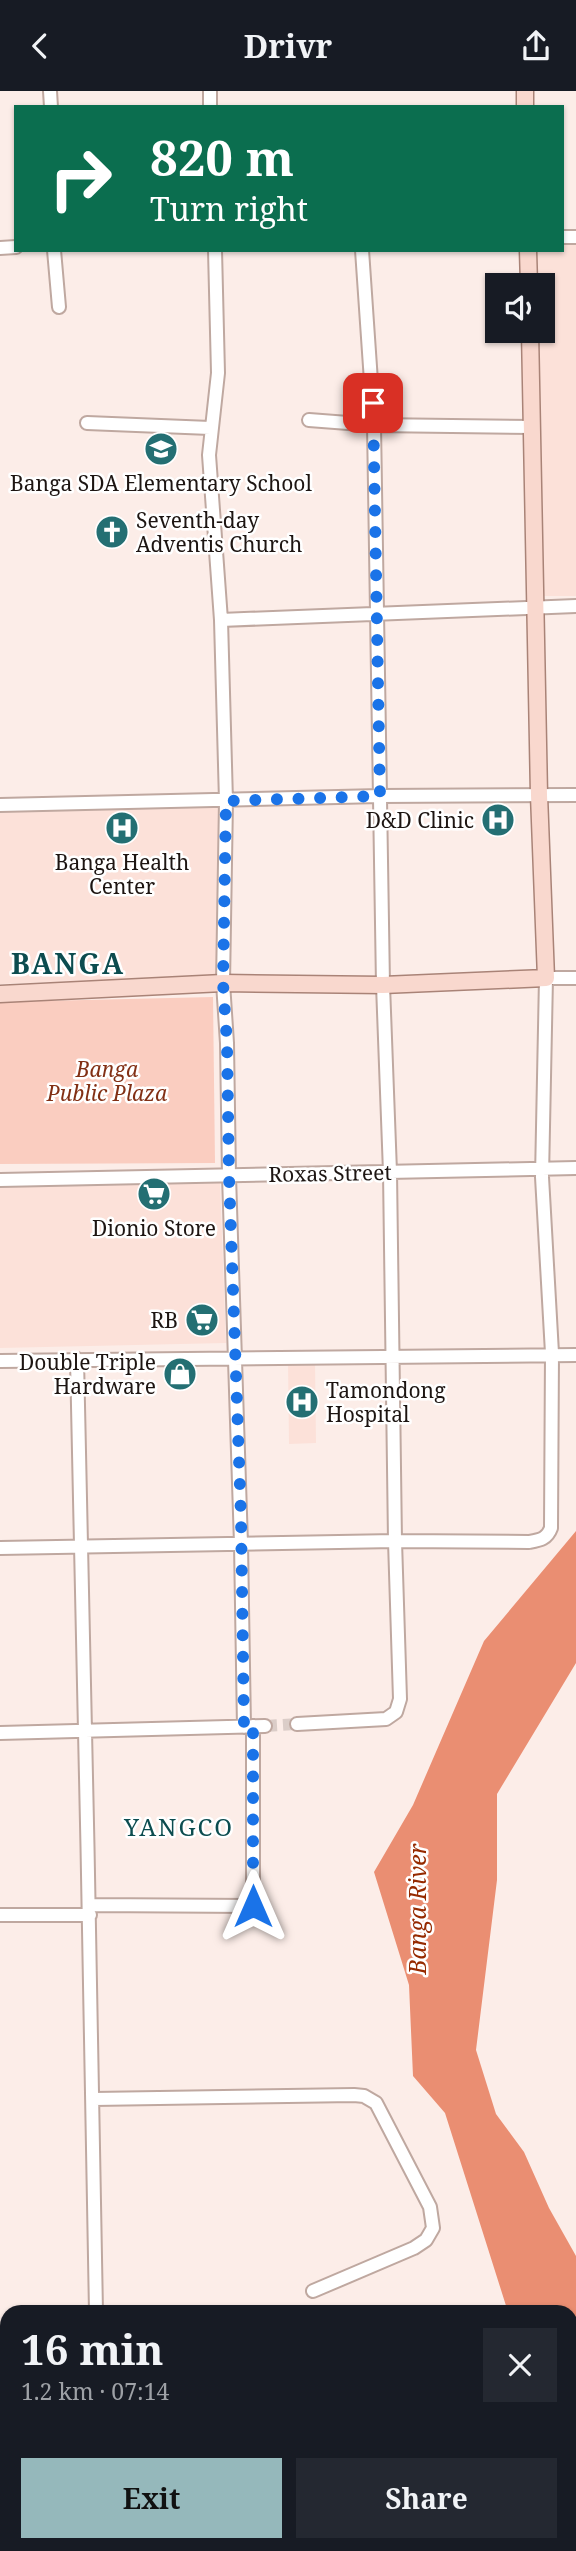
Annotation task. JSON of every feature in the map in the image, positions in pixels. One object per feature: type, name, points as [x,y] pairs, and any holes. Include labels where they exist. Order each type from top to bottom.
[{"type":"main road","points":[[528,252],[529,273]]},
{"type":"main road","points":[[0,994],[223,983],[383,985],[546,978],[539,795],[530,343]]},
{"type":"street","points":[[54,252],[59,307]]},
{"type":"street","points":[[0,1915],[253,1906],[254,1726],[241,1544],[223,983],[226,801],[221,620],[209,455],[218,373],[215,252]]},
{"type":"street","points":[[297,1724],[377,1721],[391,1716],[399,1706],[374,425],[362,252]]},
{"type":"street","points":[[309,420],[374,425],[533,427]]},
{"type":"street","points":[[88,423],[210,428]]},
{"type":"street","points":[[221,620],[576,606]]},
{"type":"street","points":[[0,805],[380,796],[576,795]]},
{"type":"street","points":[[0,1548],[395,1541],[529,1542],[549,1535],[552,1353],[542,1182],[546,978],[576,978]]},
{"type":"street","name":"Roxas Street","points":[[0,1180],[576,1168]]},
{"type":"street","points":[[0,1361],[552,1353],[576,1355]]},
{"type":"street","points":[[77,1359],[94,2099],[96,2305]]},
{"type":"street","points":[[0,1733],[254,1726]]},
{"type":"street","points":[[94,2099],[354,2095],[373,2100],[430,2207],[433,2228],[426,2241],[414,2248],[313,2291]]},
{"type":"shaded area","points":[[564,244],[576,244],[576,596],[544,596],[537,343],[555,343],[555,273],[536,273],[535,252],[564,252]]},
{"type":"shaded area","points":[[219,806],[223,976],[0,984],[0,810]]},
{"type":"shaded area","points":[[220,1183],[226,1343],[0,1348],[0,1187]]},
{"type":"shaded area","name":"Tamondong Hospital","points":[[288,1361],[315,1361],[316,1443],[289,1444]]},
{"type":"green space","name":"Banga Public Plaza","points":[[213,997],[215,1163],[0,1164],[0,1002]]},
{"type":"water","name":"Banga River","points":[[576,1531],[576,1663],[497,1794],[497,1880],[476,2050],[496,2114],[524,2152],[549,2208],[576,2256],[576,2305],[506,2305],[445,2113],[413,2076],[409,1985],[374,1872],[413,1805],[484,1641]]},
{"type":"tunnel","points":[[265,1726],[297,1724]]},
{"type":"place","name":"Banga SDA Elementary School","points":[[161,449]]},
{"type":"place","name":"Seventh-day Adventis Church","points":[[112,532]]},
{"type":"place","name":"D&D Clinic","points":[[498,820]]},
{"type":"place","name":"Banga Health Center","points":[[122,828]]},
{"type":"place","name":"Dionio Store","points":[[154,1194]]},
{"type":"place","name":"RB","points":[[202,1320]]},
{"type":"place","name":"Double Triple Hardware","points":[[180,1374]]},
{"type":"place","name":"Tamondong Hospital","points":[[302,1402]]},
{"type":"district","name":"BANGA","points":[[68,963]]},
{"type":"district","name":"YANGCO","points":[[179,1826]]},
{"type":"route","points":[[253,1906],[253,1726],[244,1727],[241,1517],[223,983],[226,801],[380,796],[373,403]]}]
